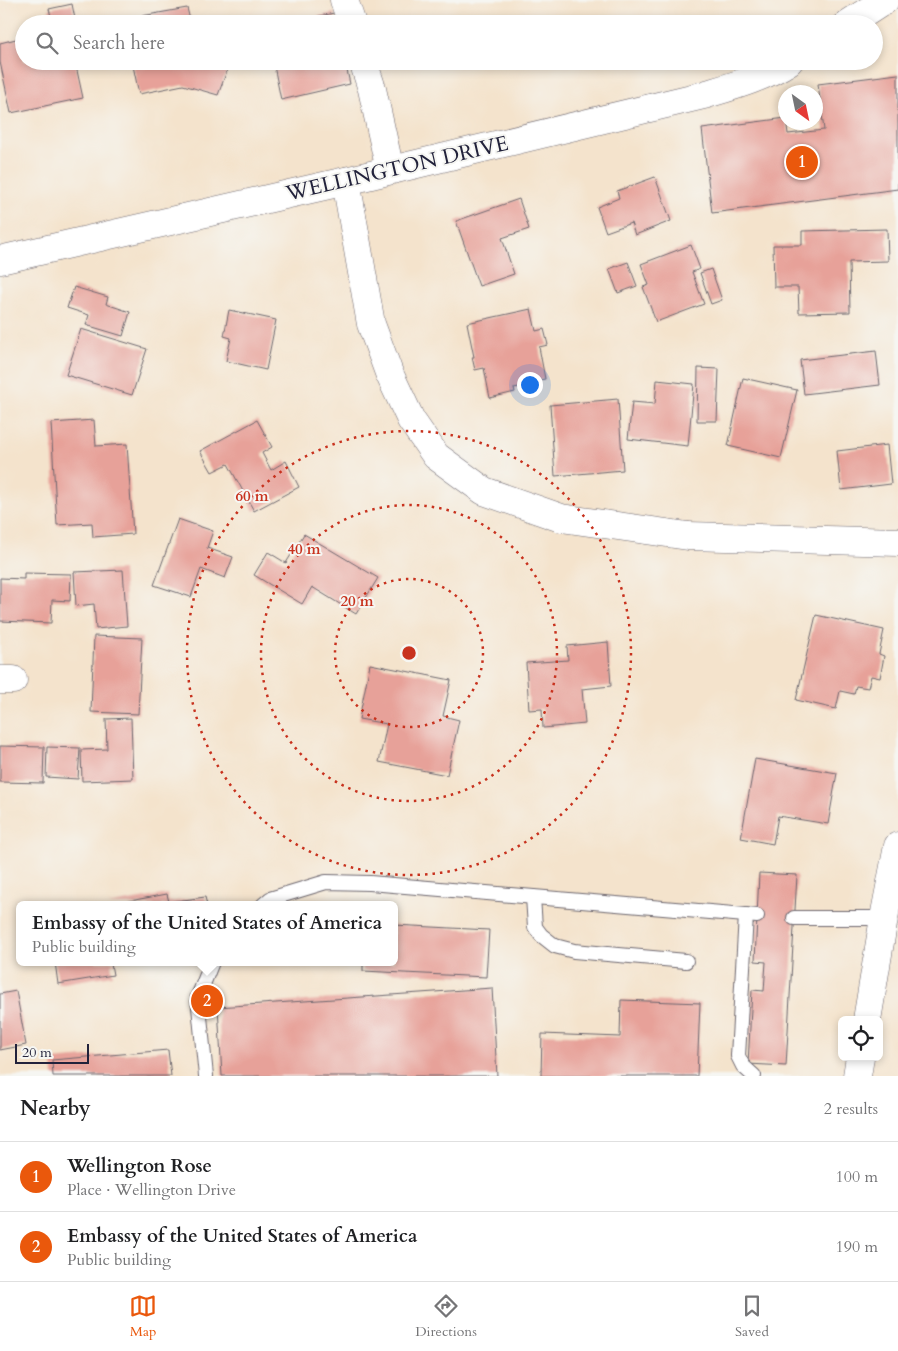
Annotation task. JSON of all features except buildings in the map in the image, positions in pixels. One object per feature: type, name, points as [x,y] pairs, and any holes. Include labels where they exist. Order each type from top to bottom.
[{"type":"street","points":[[344,0],[349,15]]},
{"type":"street","points":[[862,15],[885,0]]},
{"type":"street","points":[[366,70],[390,170]]},
{"type":"street","name":"WELLINGTON DRIVE","points":[[0,260],[346,181],[704,94],[741,83],[773,70]]},
{"type":"street","points":[[346,181],[371,324],[389,373],[411,420],[436,456],[484,490],[561,518],[688,536],[898,542]]},
{"type":"street","points":[[868,1016],[898,846]]},
{"type":"street","points":[[857,1076],[859,1061]]},
{"type":"lane","points":[[268,901],[326,882],[370,882],[752,916],[738,1056],[743,1066],[754,1076]]},
{"type":"lane","points":[[533,897],[534,927],[555,946],[574,951],[686,961]]},
{"type":"lane","points":[[794,918],[884,918]]},
{"type":"lane","points":[[206,1076],[198,997],[210,966]]},
{"type":"place","name":"Wellington Rose","points":[[802,162]]},
{"type":"place","name":"Embassy of the United States of America","points":[[207,1001]]}]
